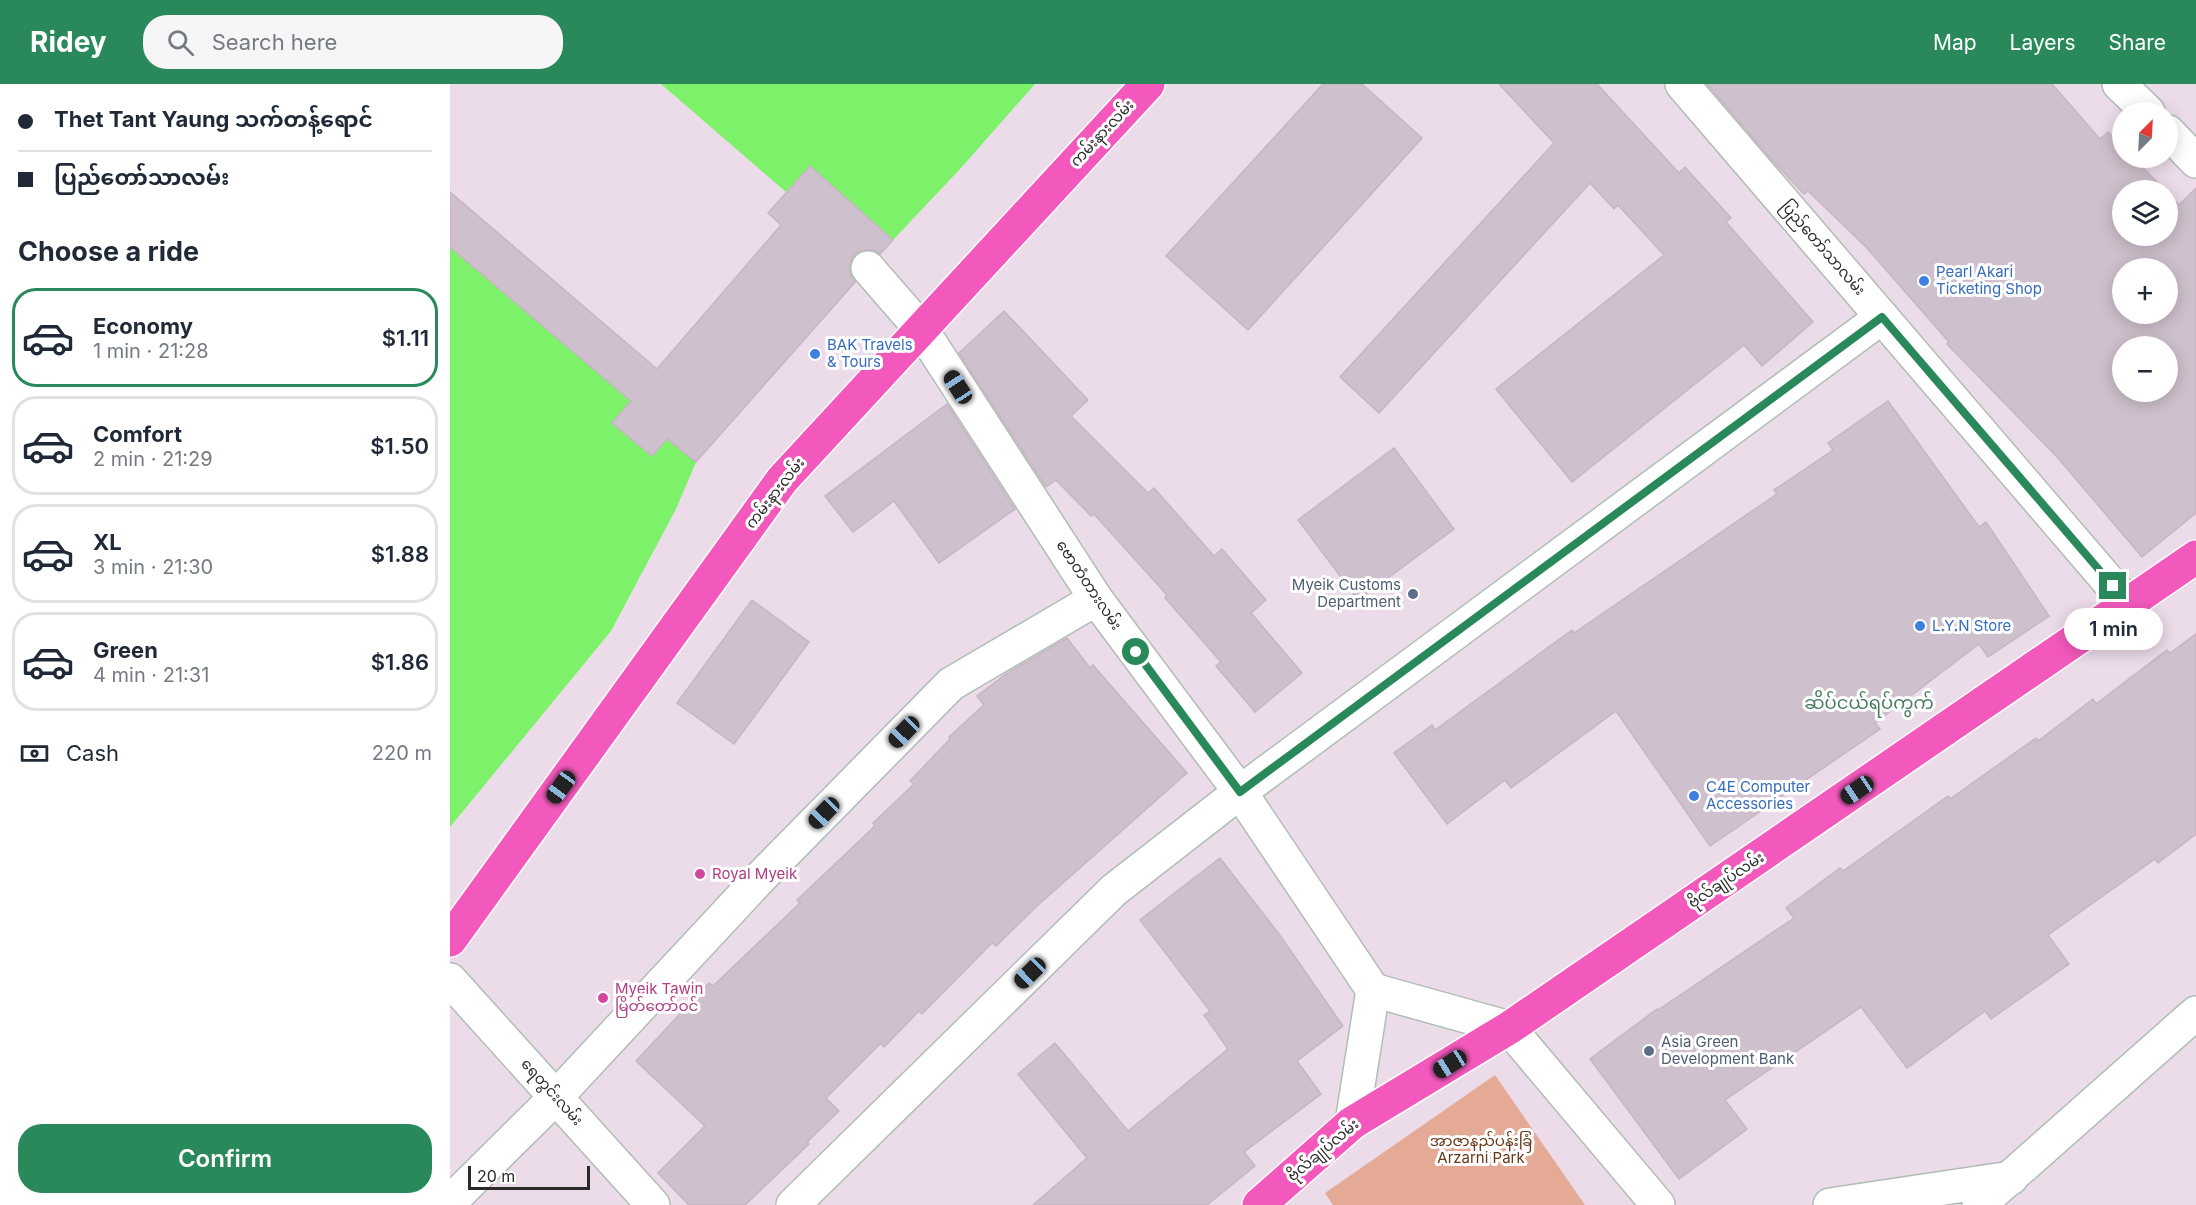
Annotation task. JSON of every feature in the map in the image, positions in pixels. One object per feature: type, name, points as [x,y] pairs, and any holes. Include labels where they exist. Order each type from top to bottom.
[{"type":"main road","name":"ကမ်းနားလမ်း","points":[[450,940],[782,480],[1148,84]]},
{"type":"main road","name":"ဗိုလ်ချုပ်လမ်း","points":[[1259,1205],[1352,1123],[1509,1028],[2196,557]]},
{"type":"street","name":"ပြည်တော်သာလမ်း","points":[[1682,84],[2128,604]]},
{"type":"street","points":[[2119,84],[2138,102]]},
{"type":"street","points":[[2178,142],[2196,160]]},
{"type":"street","name":"ဗောတံတားလမ်း","points":[[868,268],[921,329],[1096,599],[1240,792],[1373,990]]},
{"type":"street","points":[[793,1205],[1114,890],[1240,792],[1882,317]]},
{"type":"street","points":[[450,1202],[556,1097],[760,878],[951,684],[1096,599]]},
{"type":"street","name":"ရေတွင်းလမ်း","points":[[450,980],[653,1205]]},
{"type":"street","points":[[1352,1123],[1373,990],[1509,1028],[1658,1205]]},
{"type":"street","points":[[1978,1205],[2196,1013]]},
{"type":"street","points":[[1830,1205],[2011,1178]]},
{"type":"green space","name":"အာဇာနည်ပန်းခြံ Arzarni Park","points":[[1495,1075],[1585,1205],[1333,1205],[1325,1193]]},
{"type":"shaded area","points":[[450,84],[1035,84],[696,462],[676,509],[611,631],[450,827]]},
{"type":"pier","points":[[450,84],[661,84],[786,192],[810,166],[893,240],[696,462],[667,439],[652,456],[612,423],[631,401],[450,247]]},
{"type":"building","points":[[1323,84],[1362,84],[1422,138],[1248,330],[1166,256]]},
{"type":"building","points":[[1499,84],[1597,84],[1679,173],[1685,167],[1731,218],[1726,222],[1813,322],[1762,366],[1744,345],[1572,482],[1496,389],[1664,255],[1618,205],[1614,209],[1590,183],[1379,413],[1340,377],[1554,143]]},
{"type":"building","points":[[1707,84],[2052,84],[2100,139],[2108,132],[2112,136],[2112,168],[2143,168],[2155,180],[2112,180],[2112,246],[2178,246],[2178,204],[2196,188],[2196,513],[2142,557],[2058,458],[1947,344],[1949,342],[1866,247],[1808,191],[1804,194]]},
{"type":"building","points":[[810,166],[893,240],[880,254],[874,250],[865,250],[855,254],[851,261],[850,271],[855,282],[696,462],[667,439],[652,456],[612,423],[631,401],[450,247],[450,192],[657,369],[781,225],[768,213]]},
{"type":"building","points":[[1004,311],[1088,400],[1071,416],[1148,493],[1154,488],[1214,556],[1222,549],[1266,600],[1251,613],[1302,673],[1255,712],[1216,666],[1221,662],[1165,598],[1167,595],[1094,514],[1091,516],[1056,480],[1046,487],[959,353]]},
{"type":"building","points":[[1888,401],[1979,527],[1986,522],[2049,616],[1988,657],[1979,644],[1875,723],[1880,729],[1710,846],[1616,711],[1511,788],[1505,780],[1447,824],[1394,753],[1432,725],[1435,730],[1572,630],[1574,633],[1777,494],[1774,490],[1833,450],[1828,443]]},
{"type":"building","points":[[947,404],[1015,509],[939,563],[894,501],[853,532],[825,496]]},
{"type":"building","points":[[1394,448],[1454,529],[1358,600],[1298,520]]},
{"type":"building","points":[[752,600],[809,642],[734,744],[677,703]]},
{"type":"building","points":[[2196,634],[2196,834],[2158,863],[2155,859],[2048,935],[2069,964],[1991,1019],[1985,1011],[1907,1068],[1861,1007],[1725,1100],[1747,1129],[1679,1179],[1590,1059],[1657,1009],[1794,918],[1786,908],[1840,868],[1843,871],[1948,796],[1950,799],[2036,738],[2038,741],[2093,699],[2096,704],[2167,650],[2170,653]]},
{"type":"building","points":[[1067,638],[1090,668],[1093,665],[1187,773],[1037,906],[996,946],[992,943],[922,1014],[919,1011],[884,1047],[881,1043],[826,1098],[839,1111],[807,1142],[809,1144],[745,1205],[689,1205],[658,1173],[705,1126],[636,1061],[709,983],[713,986],[800,903],[797,900],[875,826],[873,823],[914,784],[910,781],[950,739],[949,737],[984,705],[977,696],[1006,674]]},
{"type":"building","points":[[1220,858],[1279,934],[1343,1026],[1297,1061],[1321,1094],[1244,1152],[1255,1166],[1207,1205],[1033,1205],[1087,1158],[1018,1074],[1055,1043],[1128,1131],[1228,1049],[1204,1015],[1210,1011],[1140,920]]},
{"type":"place","name":"Pearl Akari Ticketing Shop","points":[[1924,281]]},
{"type":"place","name":"BAK Travels & Tours","points":[[815,354]]},
{"type":"place","name":"Myeik Customs Department","points":[[1413,594]]},
{"type":"place","name":"L.Y.N Store","points":[[1920,626]]},
{"type":"place","name":"C4E Computer Accessories","points":[[1694,796]]},
{"type":"place","name":"Royal Myeik","points":[[700,874]]},
{"type":"place","name":"Myeik Tawin မြိတ်တော်ဝင်","points":[[603,998]]},
{"type":"place","name":"Asia Green Development Bank","points":[[1649,1051]]},
{"type":"district","name":"ဆိပ်ငယ်ရပ်ကွက်","points":[[1869,703]]},
{"type":"route","points":[[1136,652],[1240,792],[1882,317],[2113,586]]}]
